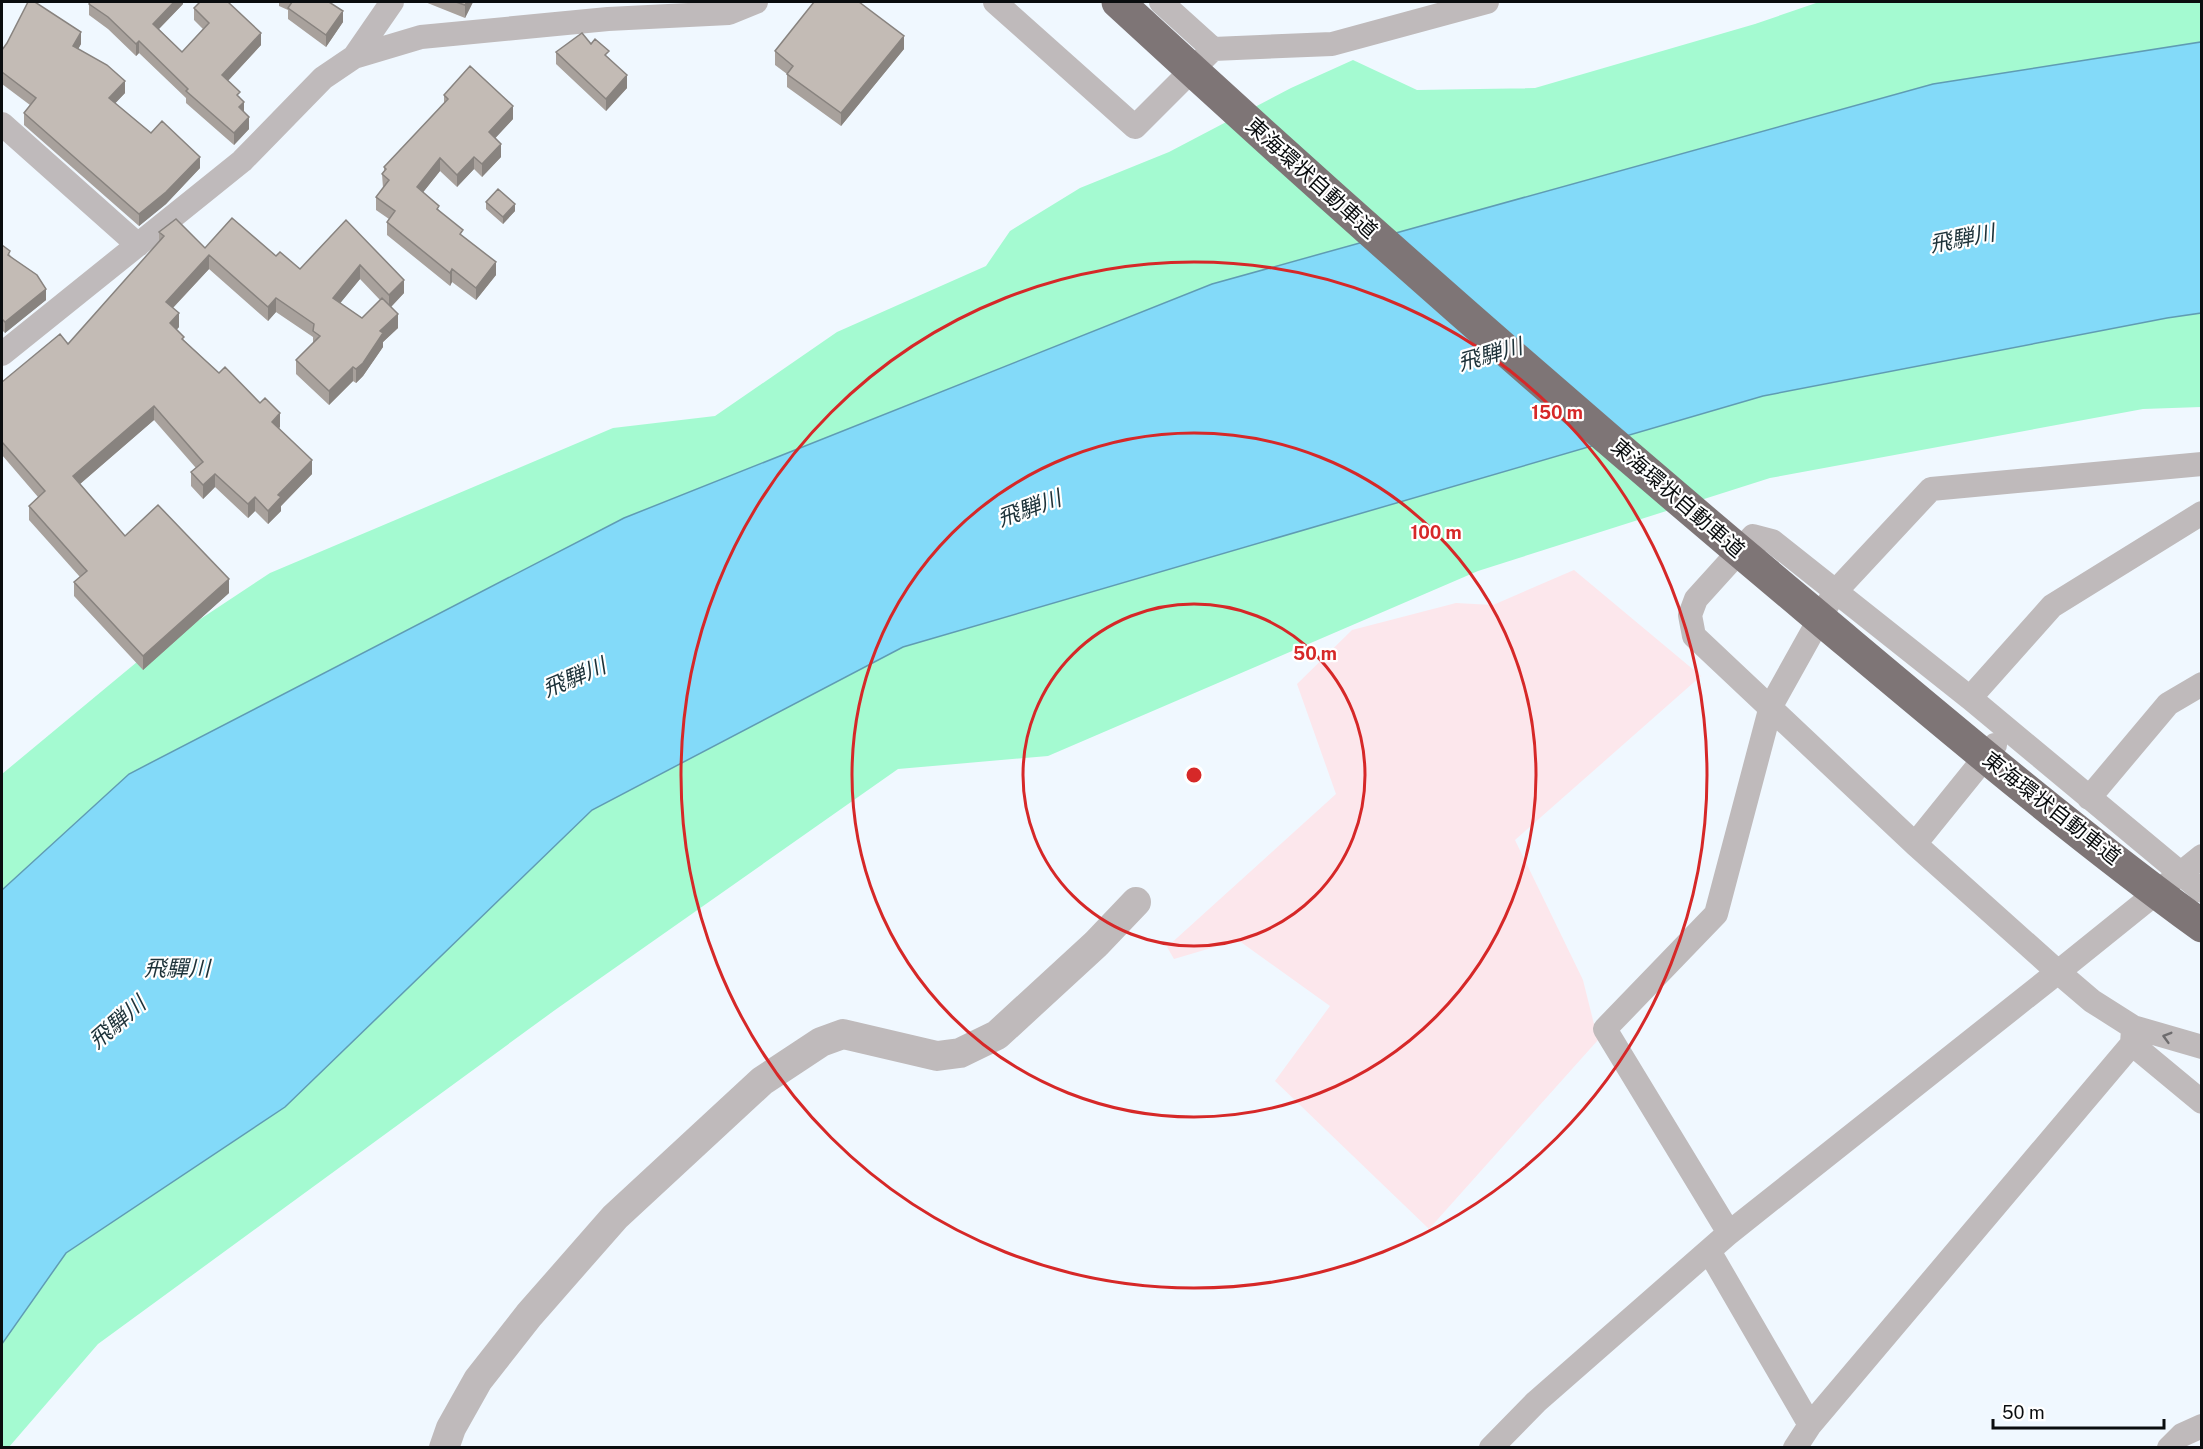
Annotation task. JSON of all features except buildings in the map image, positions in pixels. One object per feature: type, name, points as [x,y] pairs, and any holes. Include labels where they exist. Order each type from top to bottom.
[{"type":"highway","name":"東海環状自動車道","points":[[1118,2],[1295,165],[1690,510],[1949,727],[2202,926]]},
{"type":"street","points":[[354,57],[392,2]]},
{"type":"street","points":[[2,354],[243,160],[323,78],[354,57],[421,37],[608,19],[729,13],[756,2]]},
{"type":"street","points":[[995,2],[1135,127],[1213,49],[1332,44],[1487,2]]},
{"type":"street","points":[[1161,2],[1213,49]]},
{"type":"street","points":[[2,124],[138,245]]},
{"type":"street","points":[[1729,1233],[1605,1029],[1716,914],[1771,706],[1834,593],[1931,489],[2202,464]]},
{"type":"street","points":[[1970,698],[2052,606],[2202,513]]},
{"type":"street","points":[[2202,891],[1970,698],[1772,542],[1753,536],[1695,599],[1690,615],[1694,636],[1915,844],[2132,1035],[2202,1102]]},
{"type":"street","points":[[2089,798],[2168,704],[2202,684]]},
{"type":"street","points":[[1915,844],[2007,730]]},
{"type":"street","points":[[1491,1448],[1536,1402],[1729,1233],[2202,856]]},
{"type":"street","points":[[444,1448],[451,1428],[478,1380],[529,1315],[615,1217],[762,1081],[821,1042],[843,1034],[937,1056],[960,1053],[996,1035],[1096,944],[1136,902]]},
{"type":"street","points":[[2132,1035],[2202,1047]]},
{"type":"street","points":[[1795,1448],[1810,1425],[2132,1035]]},
{"type":"street","points":[[1709,1251],[1810,1425]]},
{"type":"street","points":[[2169,1448],[2182,1436],[2202,1426]]},
{"type":"shaded area","points":[[1574,570],[1701,676],[1515,840],[1583,980],[1598,1040],[1429,1229],[1275,1081],[1330,1006],[1238,940],[1174,959],[1167,947],[1336,794],[1297,684],[1352,630],[1456,603],[1493,605]]},
{"type":"green space","points":[[1819,2],[2201,2],[2201,42],[1933,84],[1212,284],[624,518],[129,774],[2,890],[2,774],[143,657],[270,573],[613,428],[715,416],[837,332],[986,266],[1010,231],[1080,188],[1169,152],[1291,88],[1353,60],[1417,90],[1535,88],[1755,24]]},
{"type":"green space","points":[[2201,313],[2201,407],[2143,409],[1770,478],[1478,571],[1048,756],[898,769],[555,1010],[98,1344],[9,1447],[2,1448],[2,1344],[66,1253],[285,1107],[592,810],[903,647],[1763,396]]},
{"type":"water","name":"飛驒川","points":[[2201,42],[2201,313],[1763,396],[903,647],[592,810],[285,1107],[66,1253],[2,1344],[2,890],[129,774],[624,518],[1212,284],[1933,84]]},
{"type":"water label","name":"飛騨川","points":[[1962,238]]},
{"type":"water label","name":"飛騨川","points":[[1490,354]]},
{"type":"water label","name":"飛騨川","points":[[1029,508]]},
{"type":"water label","name":"飛騨川","points":[[574,677]]},
{"type":"water label","name":"飛騨川","points":[[117,1022]]}]
